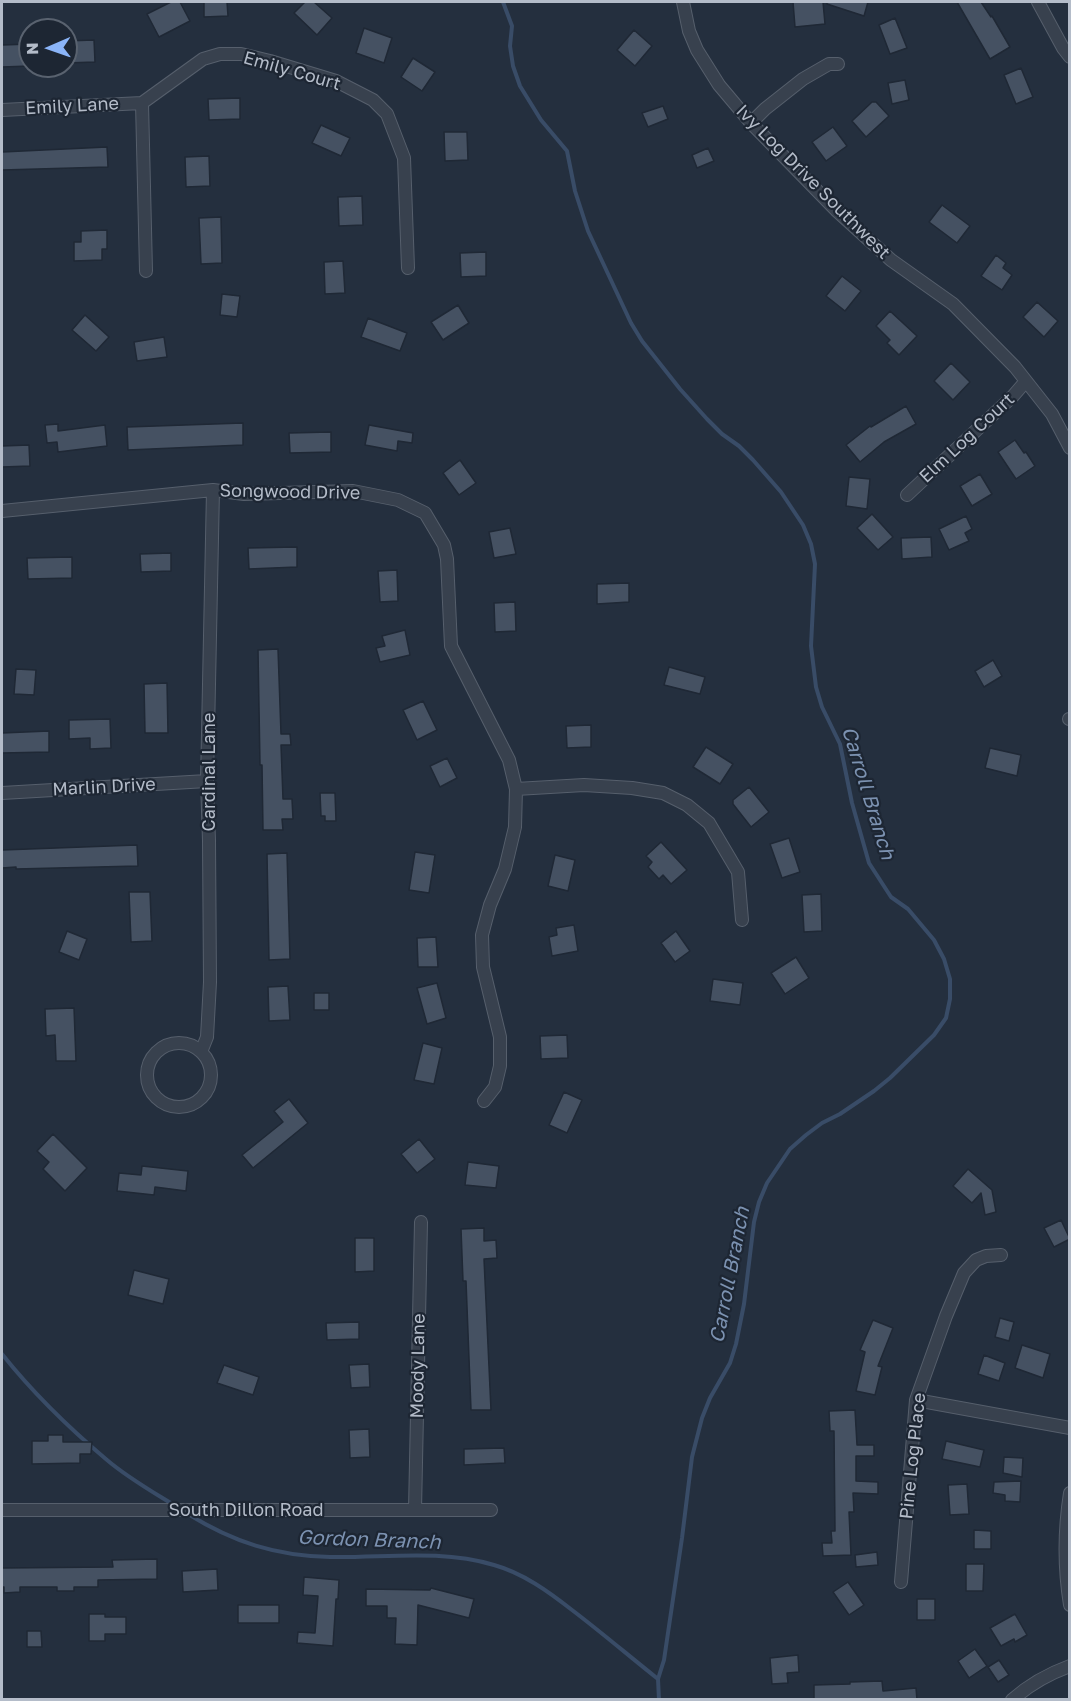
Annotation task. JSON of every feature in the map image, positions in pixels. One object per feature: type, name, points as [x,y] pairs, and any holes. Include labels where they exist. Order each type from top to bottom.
[{"type":"street","name":"Ivy Log Drive Southwest","points":[[683,2],[689,31],[697,50],[719,85],[751,123],[837,211],[891,260],[953,304],[1015,367],[1052,414],[1070,448]]},
{"type":"street","points":[[1038,2],[1070,57]]},
{"type":"street","name":"Emily Court","points":[[142,103],[203,59],[220,54],[241,54],[270,61],[336,81],[373,100],[387,114],[404,158],[408,268]]},
{"type":"street","points":[[751,123],[803,79],[829,64],[838,64]]},
{"type":"street","points":[[142,103],[146,271]]},
{"type":"street","name":"Emily Lane","points":[[2,110],[142,103]]},
{"type":"street","name":"Elm Log Court","points":[[907,495],[1013,396],[1026,381]]},
{"type":"street","name":"Songwood Drive","points":[[2,511],[213,490],[244,494],[353,491],[398,500],[425,513],[444,545],[447,559],[451,646],[509,760],[516,789],[515,827],[505,869],[490,905],[482,935],[483,967],[500,1037],[500,1066],[495,1087],[484,1101]]},
{"type":"street","name":"Cardinal Lane","points":[[201,1052],[207,1037],[210,982],[207,781],[213,490]]},
{"type":"street","name":"Marlin Drive","points":[[2,793],[207,781]]},
{"type":"street","points":[[516,789],[584,785],[632,788],[663,793],[687,805],[709,823],[738,872],[742,920]]},
{"type":"street","points":[[171,1044],[182,1044],[201,1052],[207,1061],[210,1081],[200,1099],[191,1105],[181,1107],[171,1107],[161,1102],[148,1086],[149,1065],[154,1056],[162,1048],[171,1044]]},
{"type":"street","name":"Moody Lane","points":[[415,1509],[421,1222]]},
{"type":"street","name":"Pine Log Place","points":[[901,1582],[916,1400],[946,1316],[964,1274],[976,1260],[986,1256],[1001,1256]]},
{"type":"street","points":[[916,1400],[1070,1428]]},
{"type":"street","points":[[1070,1493],[1065,1556],[1070,1605]]},
{"type":"street","name":"South Dillon Road","points":[[2,1510],[491,1509]]},
{"type":"street","points":[[1012,1700],[1047,1674],[1070,1666]]},
{"type":"building","points":[[171,2],[180,2],[190,21],[159,37],[147,14]]},
{"type":"building","points":[[204,2],[227,2],[228,16],[204,17]]},
{"type":"building","points":[[305,2],[314,2],[332,18],[317,35],[294,13]]},
{"type":"building","points":[[793,2],[823,2],[825,24],[795,27]]},
{"type":"building","points":[[827,2],[868,2],[864,16],[827,4]]},
{"type":"building","points":[[957,2],[981,2],[1010,47],[990,59]]},
{"type":"building","points":[[895,18],[907,48],[890,54],[879,25]]},
{"type":"building","points":[[364,28],[392,38],[384,63],[356,53]]},
{"type":"building","points":[[634,30],[652,46],[635,66],[617,50]]},
{"type":"building","points":[[94,40],[95,62],[78,63],[78,41]]},
{"type":"building","points":[[18,44],[18,66],[2,67],[2,45]]},
{"type":"building","points":[[413,58],[435,72],[422,91],[401,77]]},
{"type":"building","points":[[1021,68],[1033,97],[1016,104],[1004,75]]},
{"type":"building","points":[[905,80],[909,100],[892,104],[888,83]]},
{"type":"building","points":[[240,98],[240,119],[209,120],[208,99]]},
{"type":"building","points":[[872,102],[876,102],[889,116],[866,137],[852,121]]},
{"type":"building","points":[[663,106],[668,119],[648,127],[642,113]]},
{"type":"building","points":[[321,125],[350,138],[341,156],[312,143]]},
{"type":"building","points":[[833,127],[847,146],[826,161],[812,142]]},
{"type":"building","points":[[444,132],[467,132],[468,160],[445,161]]},
{"type":"building","points":[[107,147],[108,167],[2,170],[2,152]]},
{"type":"building","points":[[708,148],[714,161],[697,168],[692,155]]},
{"type":"building","points":[[209,156],[210,186],[186,187],[185,157]]},
{"type":"building","points":[[362,196],[363,225],[339,226],[338,197]]},
{"type":"building","points":[[942,205],[970,226],[957,243],[929,222]]},
{"type":"building","points":[[221,217],[222,263],[201,264],[199,218]]},
{"type":"building","points":[[107,230],[107,249],[102,249],[102,260],[74,261],[74,242],[81,242],[81,231]]},
{"type":"building","points":[[486,252],[486,276],[461,277],[460,253]]},
{"type":"building","points":[[996,255],[1006,263],[1003,268],[1012,275],[1002,290],[981,276]]},
{"type":"building","points":[[343,261],[345,293],[325,294],[324,262]]},
{"type":"building","points":[[842,276],[861,291],[845,311],[826,296]]},
{"type":"building","points":[[222,294],[240,296],[237,317],[220,315]]},
{"type":"building","points":[[1037,302],[1058,321],[1044,337],[1023,317]]},
{"type":"building","points":[[458,305],[469,323],[443,340],[431,322]]},
{"type":"building","points":[[890,311],[917,336],[899,355],[887,343],[890,340],[876,326]]},
{"type":"building","points":[[85,315],[109,337],[96,351],[72,330]]},
{"type":"building","points":[[368,318],[407,333],[400,351],[361,337]]},
{"type":"building","points":[[164,337],[167,357],[137,361],[134,342]]},
{"type":"building","points":[[951,363],[970,382],[953,400],[934,381]]},
{"type":"building","points":[[906,406],[916,424],[884,442],[860,462],[846,445],[870,426]]},
{"type":"building","points":[[243,423],[243,445],[128,450],[127,427]]},
{"type":"building","points":[[58,424],[58,431],[105,425],[107,446],[58,452],[57,442],[47,443],[45,425]]},
{"type":"building","points":[[369,425],[413,433],[412,443],[398,441],[397,451],[365,445]]},
{"type":"building","points":[[331,432],[331,452],[290,453],[289,433]]},
{"type":"building","points":[[1015,440],[1035,466],[1016,479],[998,452]]},
{"type":"building","points":[[29,445],[30,466],[2,467],[2,446]]},
{"type":"building","points":[[460,460],[476,483],[459,495],[443,473]]},
{"type":"building","points":[[980,474],[992,494],[972,506],[960,486]]},
{"type":"building","points":[[849,477],[870,479],[867,509],[846,506]]},
{"type":"building","points":[[872,514],[893,537],[878,550],[857,528]]},
{"type":"building","points":[[966,516],[972,529],[965,533],[969,541],[949,550],[939,529]]},
{"type":"building","points":[[510,528],[516,554],[494,558],[489,532]]},
{"type":"building","points":[[931,537],[932,557],[902,559],[901,538]]},
{"type":"building","points":[[297,547],[297,567],[249,569],[248,548]]},
{"type":"building","points":[[171,553],[171,571],[141,572],[140,554]]},
{"type":"building","points":[[72,557],[72,578],[28,579],[27,558]]},
{"type":"building","points":[[397,570],[398,601],[380,602],[378,571]]},
{"type":"building","points":[[629,583],[629,602],[597,604],[597,584]]},
{"type":"building","points":[[515,602],[516,631],[495,632],[494,603]]},
{"type":"building","points":[[405,630],[410,655],[380,662],[376,648],[385,646],[382,636]]},
{"type":"building","points":[[278,649],[281,734],[290,734],[291,745],[281,745],[283,799],[292,799],[293,819],[282,819],[283,830],[263,830],[258,650]]},
{"type":"building","points":[[993,660],[1002,676],[984,687],[975,671]]},
{"type":"building","points":[[669,667],[705,677],[700,694],[664,685]]},
{"type":"building","points":[[16,669],[36,670],[34,695],[14,694]]},
{"type":"building","points":[[167,683],[168,733],[145,733],[144,684]]},
{"type":"building","points":[[423,701],[437,730],[417,740],[403,710]]},
{"type":"building","points":[[110,719],[111,748],[90,749],[90,738],[69,739],[69,720]]},
{"type":"building","points":[[591,725],[591,747],[567,748],[566,726]]},
{"type":"building","points":[[49,731],[49,752],[2,753],[2,733]]},
{"type":"building","points":[[706,747],[733,764],[720,784],[693,767]]},
{"type":"building","points":[[990,748],[1021,755],[1017,776],[985,768]]},
{"type":"building","points":[[447,758],[457,778],[440,787],[430,766]]},
{"type":"building","points":[[749,787],[769,812],[751,827],[733,804],[733,800]]},
{"type":"building","points":[[320,793],[335,793],[336,821],[325,821],[325,816],[321,816]]},
{"type":"building","points":[[789,838],[800,872],[782,878],[770,844]]},
{"type":"building","points":[[661,842],[687,870],[671,884],[663,875],[659,879],[648,867],[652,862],[646,856]]},
{"type":"building","points":[[137,845],[138,866],[2,868],[2,850]]},
{"type":"building","points":[[415,852],[435,855],[429,893],[409,890]]},
{"type":"building","points":[[287,853],[290,959],[269,960],[267,854]]},
{"type":"building","points":[[555,855],[575,860],[568,891],[548,886]]},
{"type":"building","points":[[129,892],[150,892],[152,941],[131,942]]},
{"type":"building","points":[[821,894],[822,931],[804,932],[802,895]]},
{"type":"building","points":[[574,925],[578,951],[552,956],[549,937],[557,935],[556,928]]},
{"type":"building","points":[[67,931],[87,939],[79,960],[59,952]]},
{"type":"building","points":[[676,931],[690,951],[675,962],[661,943]]},
{"type":"building","points":[[436,937],[438,967],[418,967],[417,938]]},
{"type":"building","points":[[796,957],[809,978],[785,994],[771,973]]},
{"type":"building","points":[[713,979],[743,983],[740,1005],[710,1001]]},
{"type":"building","points":[[437,983],[446,1018],[427,1024],[417,988]]},
{"type":"building","points":[[288,986],[290,1020],[269,1021],[268,987]]},
{"type":"building","points":[[314,993],[329,993],[329,1010],[314,1010]]},
{"type":"building","points":[[74,1008],[76,1061],[56,1061],[55,1035],[46,1036],[45,1009]]},
{"type":"building","points":[[567,1035],[568,1058],[541,1059],[540,1036]]},
{"type":"building","points":[[423,1043],[442,1048],[434,1084],[414,1080]]},
{"type":"building","points":[[564,1092],[582,1100],[567,1133],[549,1125]]},
{"type":"building","points":[[289,1099],[308,1123],[253,1168],[242,1155],[283,1122],[274,1111]]},
{"type":"building","points":[[53,1134],[87,1168],[65,1191],[43,1169],[49,1162],[37,1151]]},
{"type":"building","points":[[419,1139],[435,1159],[417,1173],[401,1154]]},
{"type":"building","points":[[468,1162],[499,1166],[496,1188],[465,1185]]},
{"type":"building","points":[[142,1166],[188,1171],[186,1191],[155,1187],[154,1195],[117,1191],[119,1173],[141,1175]]},
{"type":"building","points":[[968,1169],[992,1190],[996,1212],[985,1215],[981,1193],[972,1203],[953,1186]]},
{"type":"building","points":[[1061,1220],[1070,1239],[1054,1247],[1044,1228]]},
{"type":"building","points":[[484,1228],[484,1241],[496,1240],[497,1258],[484,1259],[491,1410],[471,1410],[466,1281],[463,1281],[461,1229]]},
{"type":"building","points":[[355,1238],[374,1238],[374,1271],[355,1272]]},
{"type":"building","points":[[134,1270],[169,1279],[163,1304],[128,1295]]},
{"type":"building","points":[[1000,1318],[1014,1322],[1009,1341],[995,1337]]},
{"type":"building","points":[[873,1320],[893,1328],[878,1366],[882,1367],[875,1395],[856,1391],[865,1352],[860,1350]]},
{"type":"building","points":[[359,1322],[359,1339],[327,1340],[326,1323]]},
{"type":"building","points":[[1022,1345],[1050,1354],[1043,1378],[1015,1368]]},
{"type":"building","points":[[984,1355],[1005,1363],[999,1381],[978,1374]]},
{"type":"building","points":[[369,1364],[370,1387],[351,1388],[349,1365]]},
{"type":"building","points":[[224,1365],[259,1377],[253,1395],[217,1383]]},
{"type":"building","points":[[855,1410],[857,1445],[874,1445],[874,1456],[856,1456],[856,1481],[878,1482],[878,1494],[853,1493],[854,1512],[849,1512],[851,1555],[823,1556],[822,1543],[832,1543],[831,1531],[835,1531],[834,1431],[830,1431],[829,1411]]},
{"type":"building","points":[[369,1429],[370,1457],[350,1458],[349,1430]]},
{"type":"building","points":[[48,1435],[63,1435],[63,1442],[92,1442],[91,1454],[80,1454],[80,1463],[32,1464],[32,1441],[48,1441]]},
{"type":"building","points":[[946,1441],[984,1450],[980,1467],[942,1459]]},
{"type":"building","points":[[504,1448],[505,1463],[464,1465],[464,1449]]},
{"type":"building","points":[[1004,1457],[1023,1458],[1022,1477],[1003,1473]]},
{"type":"building","points":[[1021,1481],[1020,1502],[1005,1501],[1005,1495],[993,1493],[994,1482]]},
{"type":"building","points":[[967,1484],[969,1514],[950,1515],[948,1485]]},
{"type":"building","points":[[974,1530],[991,1531],[991,1549],[974,1549]]},
{"type":"building","points":[[877,1552],[878,1565],[856,1567],[855,1555]]},
{"type":"building","points":[[157,1559],[157,1579],[98,1580],[98,1587],[74,1587],[74,1591],[57,1591],[57,1587],[20,1587],[20,1592],[4,1593],[4,1587],[2,1587],[2,1568],[113,1567],[112,1560]]},
{"type":"building","points":[[966,1564],[984,1564],[983,1591],[966,1591]]},
{"type":"building","points":[[217,1569],[218,1590],[183,1592],[182,1571]]},
{"type":"building","points":[[304,1577],[339,1580],[333,1646],[297,1643],[298,1632],[315,1633],[318,1596],[303,1595]]},
{"type":"building","points":[[848,1582],[864,1605],[849,1615],[833,1592]]},
{"type":"building","points":[[431,1588],[474,1599],[469,1618],[418,1605],[417,1645],[395,1644],[396,1618],[387,1618],[387,1606],[366,1606],[366,1589],[430,1590]]},
{"type":"building","points":[[917,1599],[935,1599],[935,1620],[917,1620]]},
{"type":"building","points":[[238,1605],[279,1605],[279,1623],[238,1623]]},
{"type":"building","points":[[89,1614],[126,1617],[126,1634],[105,1634],[105,1641],[89,1641]]},
{"type":"building","points":[[1015,1614],[1027,1635],[1001,1646],[990,1628]]},
{"type":"building","points":[[27,1631],[41,1631],[42,1647],[27,1647]]},
{"type":"building","points":[[975,1649],[987,1666],[969,1678],[958,1661]]},
{"type":"building","points":[[798,1655],[799,1672],[787,1673],[788,1683],[772,1684],[770,1658]]},
{"type":"building","points":[[999,1660],[1009,1675],[998,1682],[988,1667]]},
{"type":"building","points":[[882,1681],[883,1691],[916,1688],[917,1700],[814,1700],[814,1685]]},
{"type":"waterway","name":"Carroll Branch","points":[[503,2],[512,26],[510,46],[513,66],[520,86],[541,120],[567,151],[575,191],[588,231],[631,323],[642,341],[680,389],[722,434],[753,460],[781,492],[803,525],[811,544],[815,564],[811,646],[816,687],[822,707],[840,744],[852,803],[869,863],[891,897],[908,909],[934,940],[944,959],[950,979],[950,999],[946,1018],[934,1035],[874,1091],[822,1123],[790,1149],[767,1183],[759,1202],[736,1344],[730,1363],[710,1398],[702,1418],[692,1457],[664,1660],[658,1679],[659,1700]]},
{"type":"waterway","name":"Gordon Branch","points":[[2,1354],[65,1423],[93,1448],[123,1473],[177,1507]]},
{"type":"waterway","name":"Gordon Branch","points":[[188,1514],[238,1540],[291,1554],[330,1557],[412,1555],[453,1557],[505,1568],[554,1596],[658,1679]]}]
